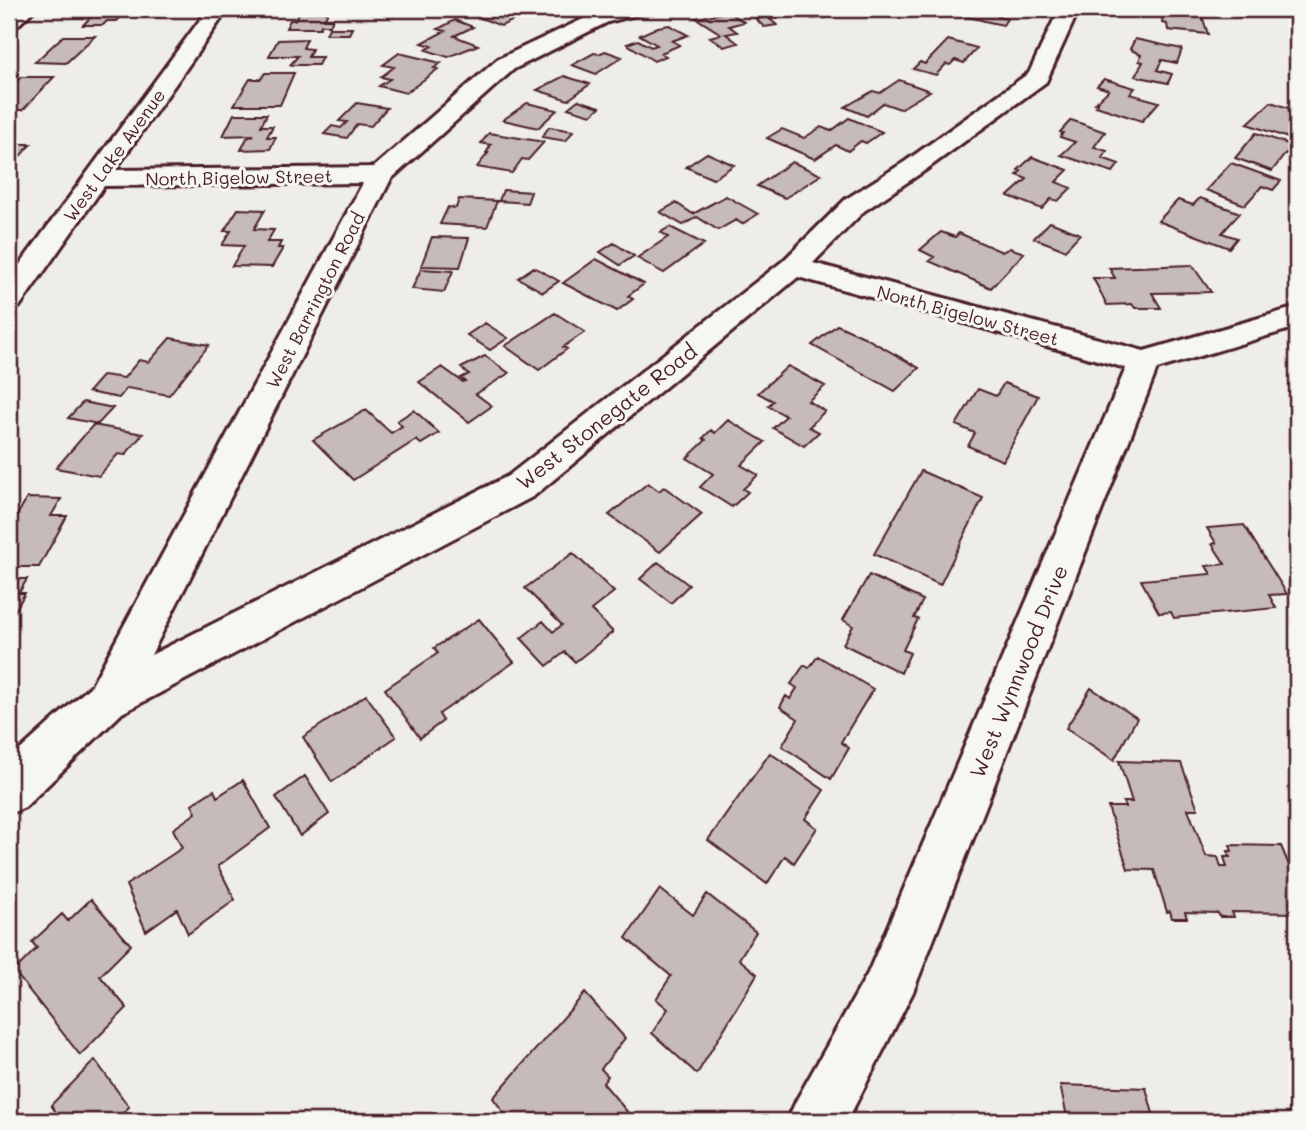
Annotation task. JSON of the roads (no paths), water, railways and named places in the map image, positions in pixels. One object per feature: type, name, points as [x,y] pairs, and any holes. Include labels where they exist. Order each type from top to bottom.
[{"type":"street","points":[[9,23],[25,9]]},
{"type":"street","name":"West Lake Avenue","points":[[9,300],[17,276],[97,178],[218,9]]},
{"type":"street","name":"West Barrington Road","points":[[107,699],[380,175],[506,64],[601,19],[636,9]]},
{"type":"street","name":"West Stonegate Road","points":[[9,791],[107,699],[521,486],[793,267],[855,205],[915,166],[1038,77],[1069,9]]},
{"type":"street","name":"North Bigelow Street","points":[[97,178],[380,175]]},
{"type":"street","name":"North Bigelow Street","points":[[793,267],[1143,362]]},
{"type":"street","points":[[1143,362],[1297,317]]},
{"type":"street","name":"West Wynnwood Drive","points":[[816,1121],[887,992],[1143,362]]}]
